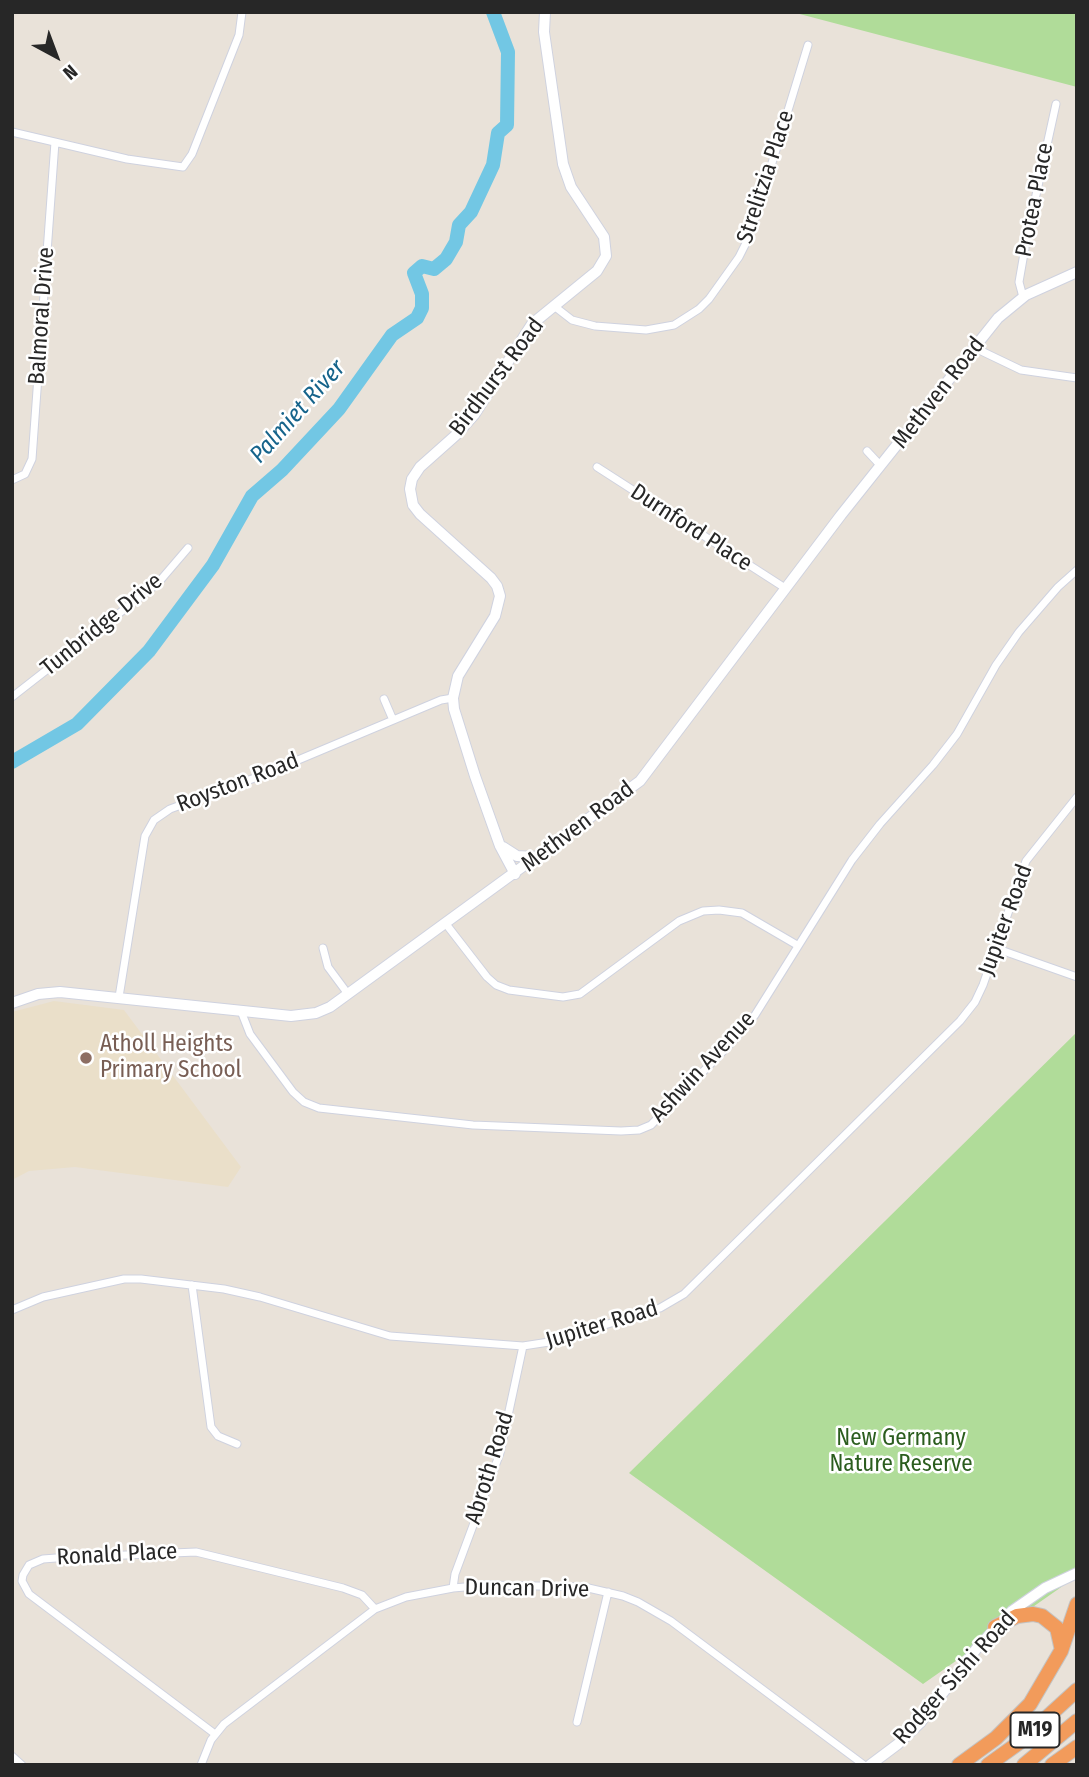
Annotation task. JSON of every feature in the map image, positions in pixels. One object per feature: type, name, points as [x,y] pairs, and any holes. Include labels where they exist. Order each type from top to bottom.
[{"type":"highway","points":[[959,1765],[996,1738],[1030,1704],[1061,1651],[1077,1604]]},
{"type":"highway","points":[[995,1627],[1017,1616],[1042,1616],[1057,1628],[1061,1651]]},
{"type":"highway","name":"M19","points":[[988,1765],[1040,1726],[1077,1690]]},
{"type":"highway","name":"M19","points":[[1024,1765],[1077,1721]]},
{"type":"highway","points":[[1052,1765],[1077,1747]]},
{"type":"street","points":[[12,132],[127,159],[183,167],[192,154],[239,35],[242,12]]},
{"type":"street","name":"Birdhurst Road","points":[[453,698],[458,676],[495,616],[500,596],[491,578],[420,514],[413,505],[410,489],[420,467],[474,415],[532,324],[597,271],[604,262],[607,250],[604,237],[571,187],[562,164],[544,32],[545,12]]},
{"type":"street","name":"Strelitzia Place","points":[[554,306],[572,320],[595,326],[646,330],[674,325],[709,299],[728,273],[750,234],[808,45]]},
{"type":"street","name":"Protea Place","points":[[1023,297],[1019,282],[1056,104]]},
{"type":"street","name":"Balmoral Drive","points":[[12,480],[25,474],[32,459],[55,142]]},
{"type":"street","name":"Methven Road","points":[[12,1003],[38,994],[60,992],[291,1016],[324,1011],[640,781],[785,588],[998,318],[1023,297],[1077,272]]},
{"type":"street","points":[[975,348],[1021,370],[1077,378]]},
{"type":"street","points":[[867,452],[881,466]]},
{"type":"street","name":"Durnford Place","points":[[597,467],[785,588]]},
{"type":"street","name":"Tunbridge Drive","points":[[12,697],[158,583],[188,548]]},
{"type":"street","name":"Ashwin Avenue","points":[[241,1011],[250,1034],[293,1092],[304,1102],[319,1108],[473,1125],[639,1130],[651,1125],[755,1015],[852,860],[957,734],[996,665],[1019,632],[1058,587],[1077,570]]},
{"type":"street","points":[[453,698],[458,723],[500,846],[515,874]]},
{"type":"street","name":"Royston Road","points":[[119,997],[145,836],[154,820],[170,809],[260,776],[441,700],[453,698]]},
{"type":"street","points":[[384,699],[393,720]]},
{"type":"street","name":"Jupiter Road","points":[[12,1310],[43,1297],[124,1279],[192,1285],[260,1297],[390,1336],[523,1346],[550,1342],[647,1314],[668,1304],[684,1294],[960,1021],[975,1002],[983,985],[1026,861],[1077,797]]},
{"type":"street","points":[[500,846],[522,858],[539,856]]},
{"type":"street","points":[[446,923],[496,985],[509,990],[568,998],[586,990],[680,921],[703,911],[742,913],[797,945]]},
{"type":"street","points":[[323,948],[328,967],[348,994]]},
{"type":"street","points":[[995,948],[1077,977]]},
{"type":"street","points":[[192,1285],[211,1427],[218,1436],[237,1444]]},
{"type":"street","name":"Abroth Road","points":[[453,1588],[455,1574],[500,1453],[523,1346]]},
{"type":"street","name":"Ronald Place","points":[[215,1734],[35,1599],[23,1586],[23,1575],[29,1565],[43,1559],[196,1552],[343,1588],[362,1595],[375,1609]]},
{"type":"street","name":"Rodger Sishi Road","points":[[870,1765],[898,1744],[919,1723],[995,1627],[1027,1599],[1077,1573]]},
{"type":"street","name":"Duncan Drive","points":[[201,1765],[215,1734],[223,1724],[375,1609],[406,1597],[453,1588],[566,1585],[608,1592],[638,1602],[671,1620],[864,1765]]},
{"type":"street","points":[[577,1723],[608,1592]]},
{"type":"street","points":[[12,1756],[22,1765]]},
{"type":"shaded area","name":"Atholl Heights Primary School","points":[[54,1001],[124,1010],[241,1167],[228,1187],[75,1167],[29,1171],[12,1180],[12,1012]]},
{"type":"green space","points":[[792,12],[1077,12],[1077,87]]},
{"type":"green space","name":"New Germany Nature Reserve","points":[[1077,1032],[1077,1576],[923,1684],[629,1473]]},
{"type":"waterway","name":"Palmiet River","points":[[12,762],[77,724],[149,651],[213,565],[252,496],[282,470],[339,409],[392,335],[417,318],[422,308],[422,294],[414,273],[422,266],[434,269],[446,259],[456,242],[459,225],[471,212],[493,165],[498,133],[507,125],[508,52],[493,12]]},
{"type":"place","name":"Atholl Heights Primary School","points":[[86,1058]]}]
